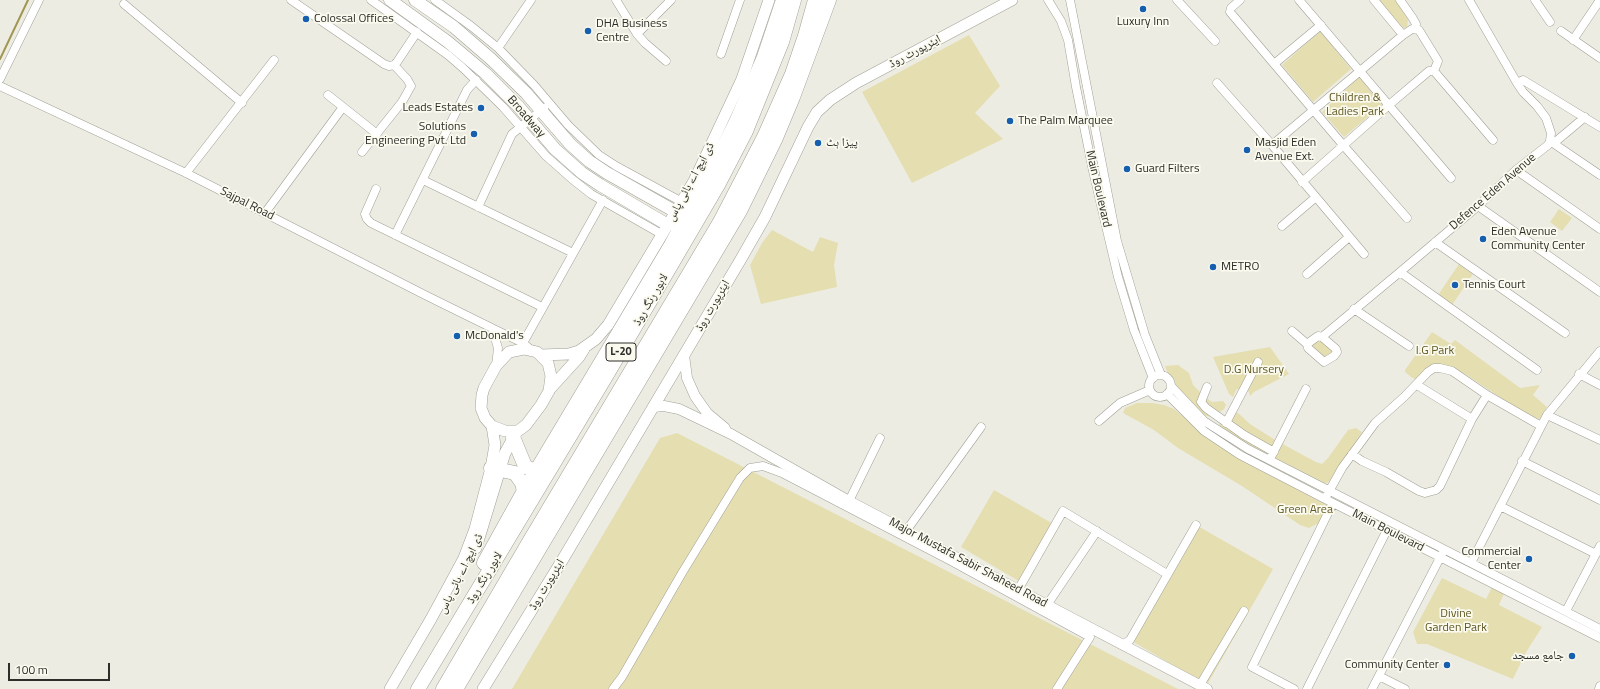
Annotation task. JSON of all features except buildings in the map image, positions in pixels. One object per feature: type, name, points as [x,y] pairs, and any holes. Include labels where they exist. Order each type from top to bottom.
[{"type":"highway","points":[[427,674],[431,655],[524,492],[671,244],[712,169],[736,122],[764,57],[783,0]]},
{"type":"highway","name":"لاہور رنگ روڈ","points":[[418,689],[596,394],[718,185],[746,131],[782,42],[794,0]]},
{"type":"highway","name":"لاہور رنگ روڈ","points":[[443,689],[721,220],[764,137],[790,80],[815,0]]},
{"type":"highway","points":[[456,689],[740,211],[772,147],[793,97],[829,0]]},
{"type":"highway","points":[[515,434],[525,466],[530,469],[537,470]]},
{"type":"highway","points":[[495,469],[515,473],[522,483],[524,492]]},
{"type":"main road","name":"Broadway","points":[[390,0],[473,62],[508,96],[525,123],[582,173],[665,230]]},
{"type":"main road","name":"Broadway","points":[[416,0],[454,27],[491,59],[526,93],[545,107],[570,144],[589,161],[607,173],[679,207]]},
{"type":"main road","name":"ڈی ایچ اے بائی پاس","points":[[585,348],[604,332],[694,181],[730,106],[756,40],[769,0]]},
{"type":"main road","name":"ایئرپورٹ روڈ","points":[[483,689],[495,672],[765,217],[808,127],[821,108],[856,83],[1012,0]]},
{"type":"main road","points":[[549,391],[552,380],[551,372],[548,363],[541,355],[526,346],[509,352],[496,366],[484,388],[481,402],[484,418],[492,426],[515,434],[526,425],[549,391],[576,361],[585,348]]},
{"type":"main road","points":[[541,355],[569,354],[585,348]]},
{"type":"main road","points":[[390,689],[464,558],[495,469],[492,426]]},
{"type":"main road","name":"ڈی ایچ اے بائی پاس","points":[[399,689],[452,595],[476,548],[495,469],[515,434]]},
{"type":"street","points":[[0,79],[39,0]]},
{"type":"street","points":[[291,0],[389,66],[394,65],[417,32]]},
{"type":"street","points":[[371,0],[448,55],[499,102],[525,123],[546,156],[591,194],[665,230]]},
{"type":"street","points":[[435,0],[498,48],[534,85],[545,107],[512,134],[478,207]]},
{"type":"street","points":[[498,48],[531,0]]},
{"type":"street","points":[[616,0],[637,34],[666,61]]},
{"type":"street","points":[[637,34],[671,0]]},
{"type":"street","points":[[721,54],[740,0]]},
{"type":"street","name":"Main Boulevard","points":[[1048,0],[1061,21],[1068,40],[1093,171],[1118,277],[1134,330],[1157,377]]},
{"type":"street","name":"Main Boulevard","points":[[1070,0],[1117,241],[1157,377]]},
{"type":"street","points":[[1178,0],[1215,41]]},
{"type":"street","points":[[1240,0],[1231,8],[1230,12],[1313,111],[1407,218]]},
{"type":"street","points":[[1299,0],[1451,178]]},
{"type":"street","points":[[1374,0],[1403,35]]},
{"type":"street","points":[[1400,0],[1416,24],[1415,29]]},
{"type":"street","points":[[1469,0],[1517,83],[1546,118],[1551,133],[1552,142],[1600,175]]},
{"type":"street","points":[[1535,0],[1550,22]]},
{"type":"street","points":[[1573,40],[1600,0]]},
{"type":"street","points":[[124,4],[242,102]]},
{"type":"street","points":[[1274,64],[1321,25]]},
{"type":"street","points":[[1272,145],[1403,35],[1415,29]]},
{"type":"street","points":[[1415,29],[1419,30],[1438,61],[1434,71]]},
{"type":"street","points":[[1562,31],[1600,58]]},
{"type":"street","points":[[186,173],[274,60]]},
{"type":"street","points":[[362,152],[402,102],[411,86],[408,79],[394,65]]},
{"type":"street","points":[[1302,182],[1429,71],[1434,71]]},
{"type":"street","points":[[1434,71],[1493,140]]},
{"type":"street","points":[[395,235],[466,90],[476,80]]},
{"type":"street","points":[[1517,83],[1524,80],[1600,127]]},
{"type":"street","points":[[1217,83],[1272,145],[1364,254]]},
{"type":"street","name":"Sajpal Road","points":[[0,86],[186,173],[425,296],[526,346]]},
{"type":"street","points":[[328,95],[377,134]]},
{"type":"street","points":[[265,213],[343,107]]},
{"type":"street","name":"Defence Eden Avenue","points":[[1307,344],[1318,336],[1322,337],[1478,206],[1516,170],[1585,117]]},
{"type":"street","points":[[1516,170],[1600,228]]},
{"type":"street","points":[[423,180],[573,253]]},
{"type":"street","points":[[376,189],[365,214],[371,223],[542,307]]},
{"type":"street","points":[[1282,226],[1316,197]]},
{"type":"street","points":[[526,346],[542,307],[603,200]]},
{"type":"street","points":[[1478,206],[1600,292]]},
{"type":"street","points":[[1306,274],[1349,237]]},
{"type":"street","points":[[1435,242],[1565,333]]},
{"type":"street","points":[[1400,272],[1537,370]]},
{"type":"street","points":[[1354,310],[1409,346]]},
{"type":"street","points":[[492,328],[498,348],[496,366]]},
{"type":"street","points":[[1292,331],[1324,362],[1334,356],[1336,349],[1322,337]]},
{"type":"street","points":[[1471,563],[1522,461],[1547,415],[1579,374],[1600,351]]},
{"type":"street","points":[[684,355],[688,378],[698,401],[707,413],[731,434]]},
{"type":"street","points":[[1226,423],[1258,362]]},
{"type":"street","points":[[1327,495],[1352,454],[1375,423],[1434,368],[1452,371],[1487,396],[1541,426]]},
{"type":"street","points":[[1579,374],[1600,385]]},
{"type":"street","points":[[1157,377],[1168,379],[1171,386],[1167,394],[1158,396],[1150,390],[1150,384],[1157,377]]},
{"type":"street","points":[[1416,385],[1472,418]]},
{"type":"street","name":"Main Boulevard","points":[[1171,386],[1207,428],[1269,461],[1327,495],[1333,503],[1387,530],[1442,553],[1471,563],[1600,629]]},
{"type":"street","points":[[1207,387],[1200,402],[1226,423],[1274,452]]},
{"type":"street","points":[[1269,461],[1306,389]]},
{"type":"street","points":[[1099,421],[1120,403],[1150,390]]},
{"type":"street","name":"Main Boulevard","points":[[1167,394],[1240,454],[1327,495],[1442,553],[1600,638]]},
{"type":"street","points":[[1352,454],[1362,461],[1390,474],[1419,491],[1431,492],[1440,486],[1472,418],[1487,396]]},
{"type":"street","points":[[653,407],[664,406],[679,409],[731,434]]},
{"type":"street","points":[[1547,415],[1600,440]]},
{"type":"street","points":[[1207,428],[1217,416]]},
{"type":"street","points":[[906,531],[981,427]]},
{"type":"street","name":"Major Mustafa Sabir Shaheed Road","points":[[731,434],[850,501],[1203,687]]},
{"type":"street","points":[[850,501],[880,438]]},
{"type":"street","points":[[1522,461],[1600,500]]},
{"type":"street","points":[[613,689],[740,478],[750,468],[763,466],[782,473],[952,561],[1090,637],[1057,689]]},
{"type":"street","points":[[1294,689],[1252,667],[1333,503]]},
{"type":"street","points":[[1500,506],[1596,554]]},
{"type":"street","points":[[1018,590],[1063,511],[1167,574]]},
{"type":"street","points":[[1122,645],[1130,640],[1196,525]]},
{"type":"street","points":[[1307,689],[1387,530]]},
{"type":"street","points":[[1047,605],[1097,531]]},
{"type":"street","points":[[1566,611],[1600,546]]},
{"type":"street","points":[[1372,689],[1442,553]]},
{"type":"street","points":[[1203,687],[1244,610]]},
{"type":"street","points":[[1379,676],[1405,689]]},
{"type":"green space","points":[[1379,0],[1396,0],[1408,19],[1407,27],[1403,28]]},
{"type":"green space","points":[[1320,31],[1351,69],[1313,102],[1282,65]]},
{"type":"green space","points":[[969,35],[1000,86],[975,113],[1003,139],[912,183],[862,92]]},
{"type":"green space","name":"Children & Ladies Park","points":[[1359,77],[1382,105],[1344,137],[1322,112]]},
{"type":"green space","points":[[1559,209],[1572,218],[1562,231],[1550,222]]},
{"type":"green space","points":[[772,230],[813,252],[820,237],[838,243],[834,265],[837,287],[761,304],[750,265],[762,243]]},
{"type":"green space","name":"Tennis Court","points":[[1459,264],[1473,274],[1452,305],[1438,295]]},
{"type":"green space","name":"I.G Park","points":[[1432,332],[1451,344],[1455,340],[1520,388],[1540,385],[1533,395],[1547,407],[1540,419],[1528,416],[1465,374],[1447,366],[1440,364],[1434,366],[1417,380],[1411,377],[1405,372],[1405,370]]},
{"type":"green space","points":[[1317,340],[1320,340],[1331,348],[1332,351],[1329,355],[1324,357],[1313,348],[1312,344]]},
{"type":"green space","name":"D.G Nursery","points":[[1270,347],[1289,374],[1254,392],[1250,396],[1248,390],[1240,388],[1236,390],[1233,397],[1229,394],[1213,357]]},
{"type":"green space","points":[[1178,365],[1189,373],[1193,385],[1204,396],[1212,402],[1223,401],[1226,405],[1224,409],[1213,417],[1202,414],[1176,387],[1175,380],[1168,374],[1165,366]]},
{"type":"green space","name":"Green Area","points":[[1137,403],[1152,403],[1164,405],[1174,409],[1210,439],[1236,457],[1325,504],[1328,506],[1323,521],[1309,528],[1300,525],[1242,486],[1178,448],[1154,430],[1123,413],[1125,408]]},
{"type":"green space","points":[[1232,412],[1238,413],[1250,424],[1275,440],[1322,464],[1348,430],[1356,428],[1362,432],[1333,478],[1327,483],[1323,484],[1262,453],[1221,428],[1219,424]]},
{"type":"green space","points":[[677,433],[1178,689],[512,689],[660,438]]},
{"type":"green space","points":[[994,490],[1055,525],[1022,583],[961,547]]},
{"type":"green space","points":[[1196,525],[1273,569],[1207,685],[1130,640]]},
{"type":"green space","name":"Divine Garden Park","points":[[1442,578],[1486,599],[1493,585],[1505,591],[1499,605],[1542,627],[1525,654],[1513,679],[1427,644],[1417,644],[1413,632]]},
{"type":"waterway","points":[[0,59],[28,0]]},
{"type":"place","name":"Luxury Inn","points":[[1143,9]]},
{"type":"place","name":"Colossal Offices","points":[[306,19]]},
{"type":"place","name":"DHA Business Centre","points":[[588,31]]},
{"type":"place","name":"Leads Estates","points":[[481,108]]},
{"type":"place","name":"The Palm Marquee","points":[[1010,121]]},
{"type":"place","name":"Solutions Engineering Pvt. Ltd","points":[[474,134]]},
{"type":"place","name":"پیزا ہٹ","points":[[818,143]]},
{"type":"place","name":"Masjid Eden Avenue Ext.","points":[[1247,150]]},
{"type":"place","name":"Guard Filters","points":[[1127,169]]},
{"type":"place","name":"Eden Avenue Community Center","points":[[1483,239]]},
{"type":"place","name":"METRO","points":[[1213,267]]},
{"type":"place","name":"Tennis Court","points":[[1455,285]]},
{"type":"place","name":"McDonald's","points":[[457,336]]},
{"type":"place","name":"Commercial Center","points":[[1529,559]]},
{"type":"place","name":"جامع مسجد","points":[[1572,656]]},
{"type":"place","name":"Community Center","points":[[1447,665]]}]
